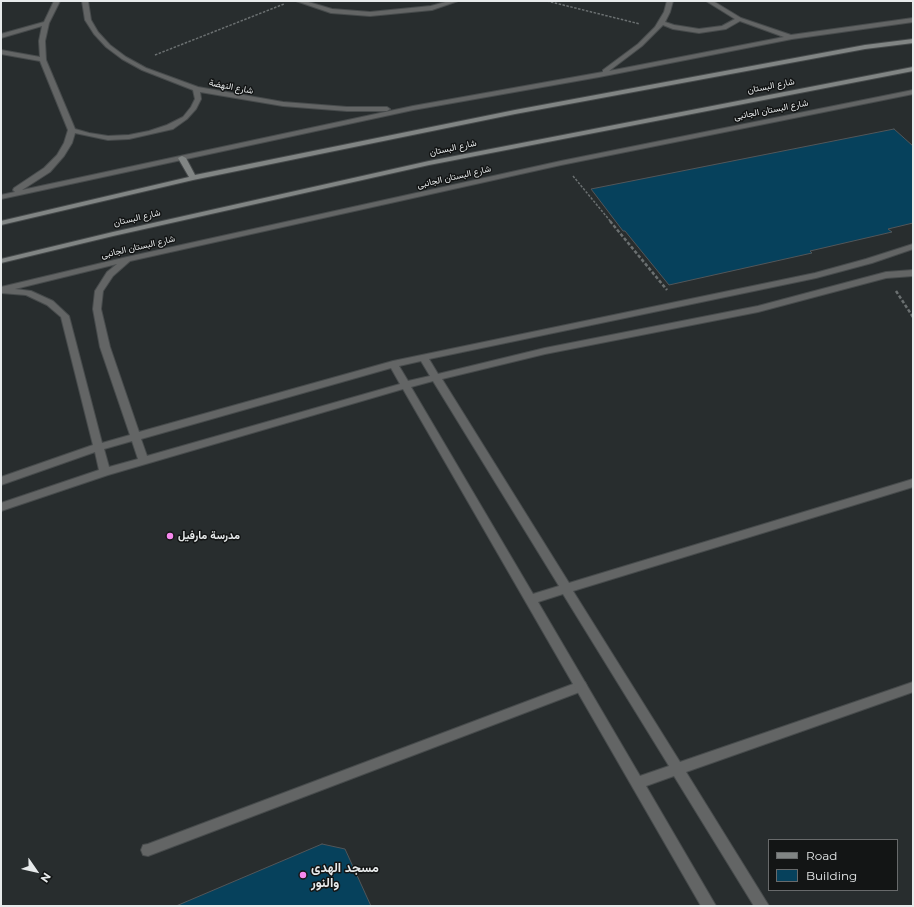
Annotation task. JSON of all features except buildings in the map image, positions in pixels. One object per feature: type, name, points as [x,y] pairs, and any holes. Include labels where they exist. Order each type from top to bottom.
[{"type":"street","points":[[4,196],[47,170],[60,156],[68,143],[72,130],[43,60],[42,41],[46,23],[57,1]]},
{"type":"street","name":"شارع النهضة","points":[[85,1],[88,20],[96,33],[108,46],[134,64],[196,89],[252,101],[291,105],[347,109],[413,108]]},
{"type":"street","points":[[300,1],[331,11],[370,14],[432,8],[455,1]]},
{"type":"street","points":[[599,74],[635,50],[658,28],[662,23],[670,1]]},
{"type":"street","points":[[709,1],[739,19],[764,29],[792,37]]},
{"type":"street","points":[[662,23],[686,30],[699,31],[724,28],[739,19]]},
{"type":"street","points":[[4,196],[413,108],[792,37],[913,20]]},
{"type":"street","points":[[1,36],[46,23]]},
{"type":"street","name":"شارع البستان","points":[[1,222],[193,178],[530,109],[858,49],[913,42]]},
{"type":"street","points":[[1,52],[43,60]]},
{"type":"street","name":"شارع البستان","points":[[1,261],[113,234],[429,164],[913,69]]},
{"type":"street","points":[[903,70],[913,78]]},
{"type":"street","points":[[72,130],[88,135],[108,138],[129,137],[170,127],[185,118],[194,108],[198,99],[196,89]]},
{"type":"street","name":"شارع البستان الجانبى","points":[[1,290],[127,259],[561,162],[913,92]]},
{"type":"street","points":[[182,158],[193,178]]},
{"type":"street","points":[[1,481],[98,447],[393,364],[816,275],[869,261],[913,246]]},
{"type":"street","points":[[127,259],[110,274],[99,291],[97,309],[105,347],[137,436],[144,461]]},
{"type":"street","points":[[1,507],[105,472],[406,385],[436,379],[545,351],[758,308],[886,275],[913,273]]},
{"type":"street","points":[[1,290],[35,296],[50,303],[65,316],[105,472]]},
{"type":"street","points":[[423,357],[762,906]]},
{"type":"street","points":[[393,364],[531,599],[705,905]]},
{"type":"street","points":[[531,599],[913,483]]},
{"type":"street","points":[[148,850],[581,686]]},
{"type":"street","points":[[637,783],[913,687]]},
{"type":"path","points":[[547,1],[658,28]]},
{"type":"path","points":[[134,64],[285,4]]},
{"type":"path","points":[[561,162],[678,304]]},
{"type":"path","points":[[886,275],[913,317]]},
{"type":"place","name":"مدرسة مارفيل","points":[[170,536]]},
{"type":"place","name":"مسجد الهدى والنور","points":[[303,875]]}]
